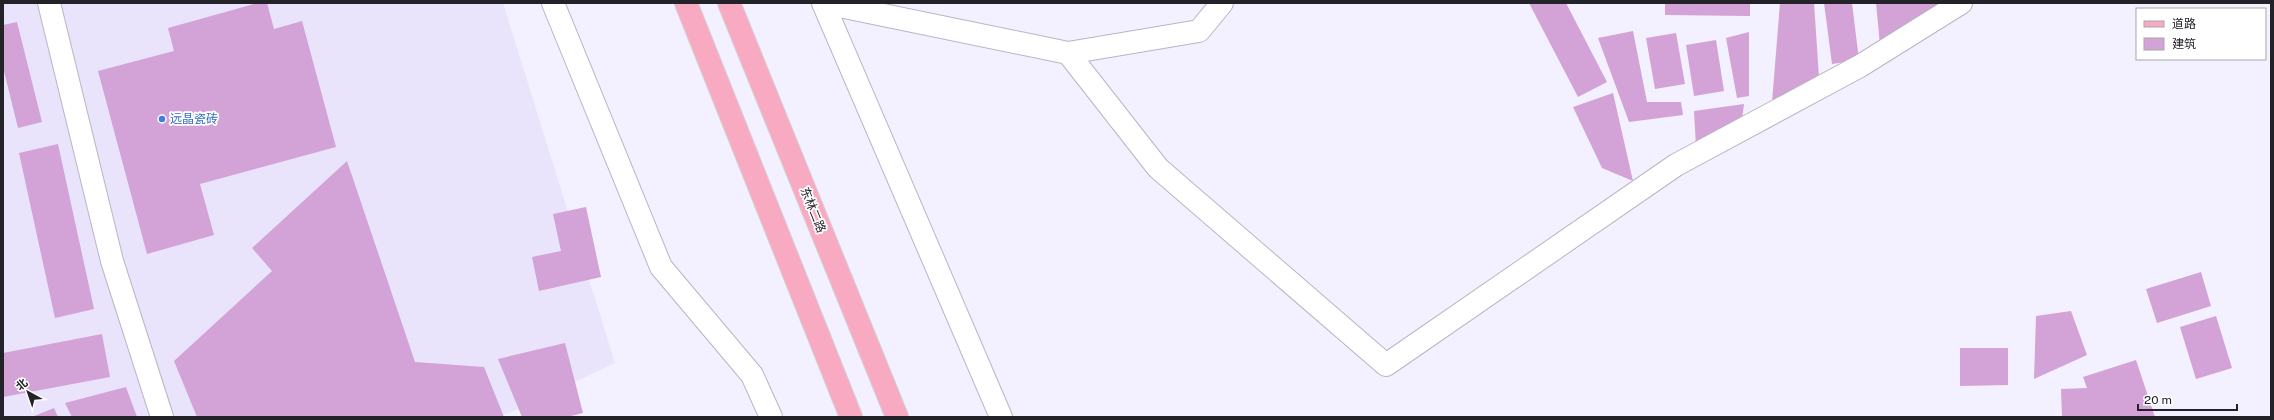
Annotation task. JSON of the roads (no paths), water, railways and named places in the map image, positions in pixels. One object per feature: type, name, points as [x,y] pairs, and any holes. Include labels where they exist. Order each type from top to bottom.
[{"type":"main road","points":[[686,3],[851,417]]},
{"type":"main road","name":"东林二路","points":[[729,3],[897,417]]},
{"type":"street","points":[[49,3],[112,261],[162,417]]},
{"type":"street","points":[[824,3],[1068,52],[1199,31],[1222,3]]},
{"type":"street","points":[[824,3],[1001,417]]},
{"type":"street","points":[[1068,52],[1158,168],[1386,365],[1676,165],[1860,66],[1961,3]]},
{"type":"street","points":[[551,5],[661,267],[752,375],[771,417]]},
{"type":"place","name":"远晶瓷砖","points":[[162,119]]}]
